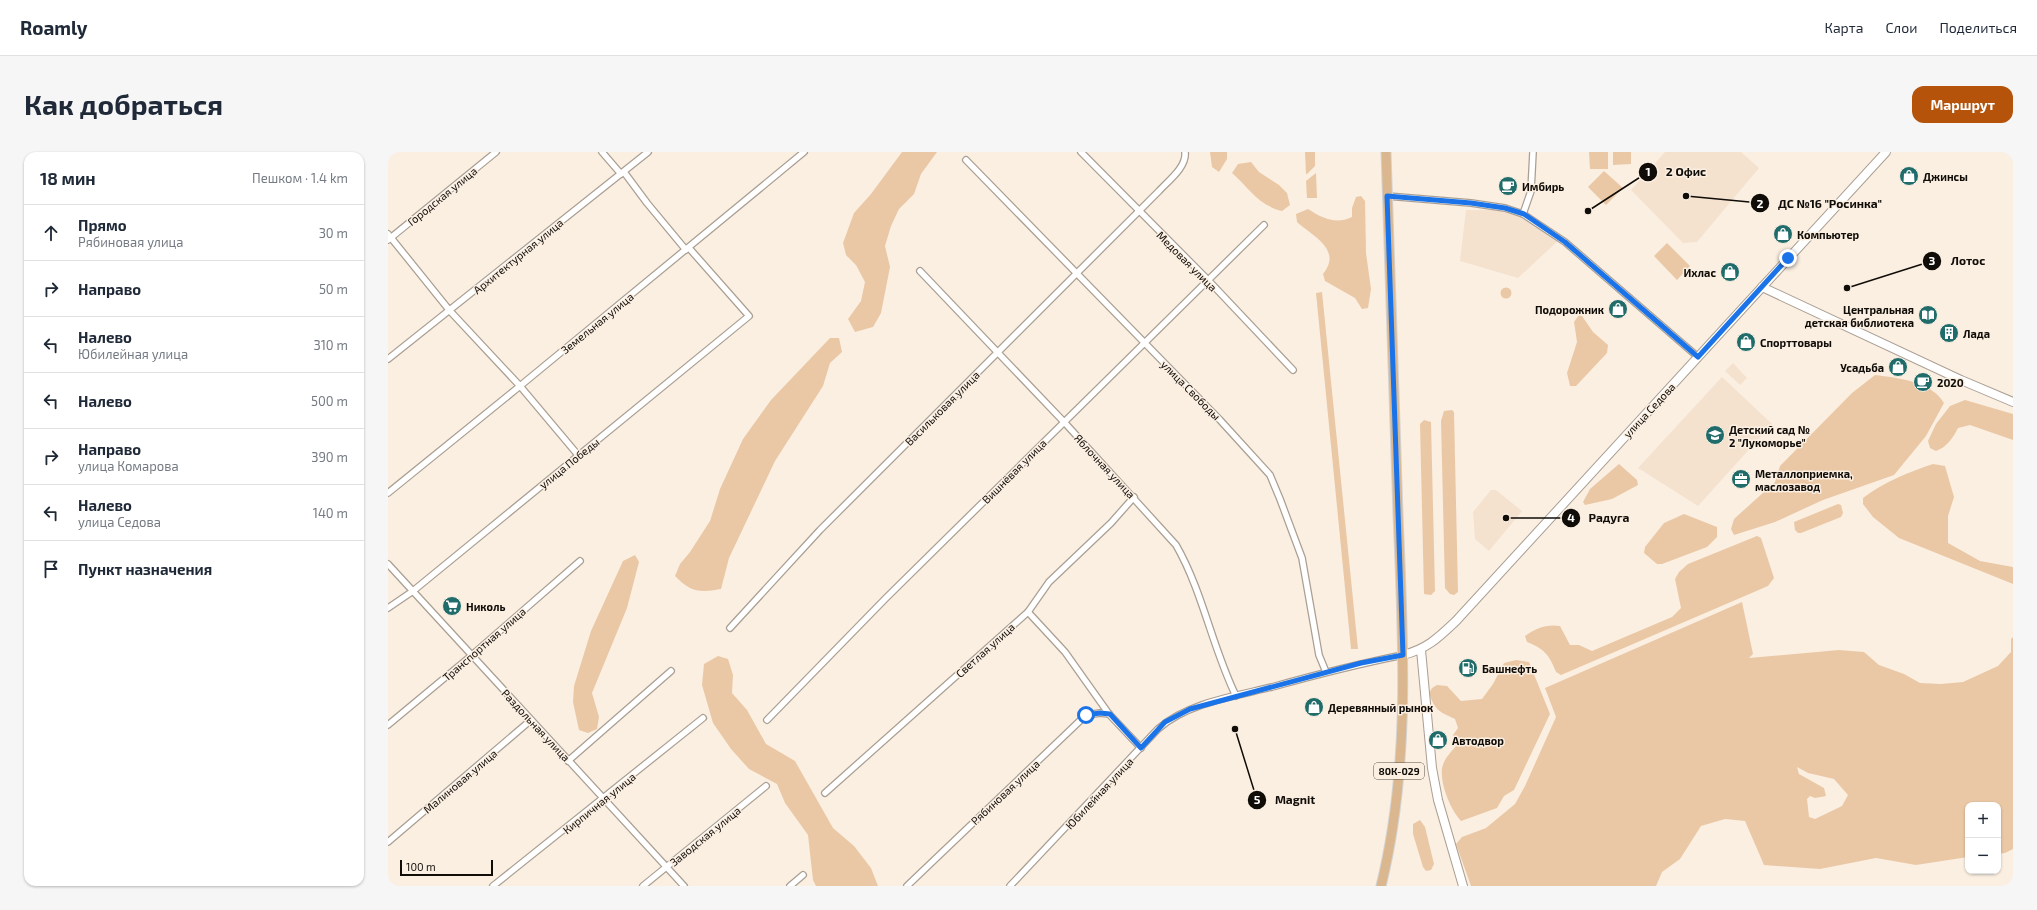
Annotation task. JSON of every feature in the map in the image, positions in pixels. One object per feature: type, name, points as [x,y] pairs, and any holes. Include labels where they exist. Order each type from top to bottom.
[{"type":"main road","name":"80К-029","points":[[1381,886],[1392,828],[1400,761],[1403,655],[1386,152]]},
{"type":"main road","name":"улица Седова","points":[[1403,655],[1421,650],[1437,640],[1886,152]]},
{"type":"main road","points":[[1762,287],[1961,380],[2013,402]]},
{"type":"main road","points":[[1421,650],[1432,768],[1438,800],[1463,886]]},
{"type":"street","name":"Городская улица","points":[[389,237],[496,152]]},
{"type":"street","points":[[602,152],[623,173],[647,203],[688,249]]},
{"type":"street","name":"Архитектурная улица","points":[[388,360],[648,152]]},
{"type":"street","name":"Земельная улица","points":[[388,493],[688,249],[804,152]]},
{"type":"street","name":"Медовая улица","points":[[1081,152],[1208,280],[1293,370]]},
{"type":"street","name":"Васильковая улица","points":[[730,628],[820,530],[1159,191],[1182,165],[1186,156],[1185,152]]},
{"type":"street","points":[[1524,214],[1531,191],[1533,152]]},
{"type":"street","name":"улица Свободы","points":[[966,160],[1220,420],[1270,475],[1302,558],[1320,655],[1326,672]]},
{"type":"street","points":[[1387,196],[1471,203],[1505,208],[1524,214],[1565,242],[1698,357]]},
{"type":"street","name":"Вишнёвая улица","points":[[767,720],[903,581],[1055,430],[1065,423],[1264,225]]},
{"type":"street","points":[[389,237],[450,311],[520,386],[578,455]]},
{"type":"street","name":"улица Победы","points":[[388,608],[413,591],[749,316],[688,249]]},
{"type":"street","name":"Яблочная улица","points":[[920,271],[1065,423],[1134,497],[1176,545],[1187,564],[1218,655],[1236,696]]},
{"type":"street","name":"Светлая улица","points":[[825,793],[1028,612],[1049,582],[1110,523],[1134,497]]},
{"type":"street","name":"Транспортная улица","points":[[388,725],[472,656],[580,561]]},
{"type":"street","name":"Раздольная улица","points":[[388,564],[684,886]]},
{"type":"street","points":[[1028,612],[1065,652],[1110,714],[1141,748]]},
{"type":"street","name":"Юбилейная улица","points":[[1010,886],[1158,729],[1180,713],[1236,696],[1326,672],[1361,663],[1403,655]]},
{"type":"street","points":[[568,761],[671,671]]},
{"type":"street","name":"Рябиновая улица","points":[[907,886],[1086,715],[1100,713],[1110,714]]},
{"type":"street","name":"Кирпичная улица","points":[[493,886],[604,799],[703,718]]},
{"type":"street","name":"Малиновая улица","points":[[388,842],[531,720]]},
{"type":"street","name":"Заводская улица","points":[[643,886],[766,786]]},
{"type":"street","points":[[790,886],[803,875]]},
{"type":"shaded area","points":[[902,152],[937,152],[921,174],[914,194],[899,209],[891,226],[885,246],[890,267],[881,313],[873,327],[855,332],[848,319],[861,301],[865,282],[856,265],[846,255],[843,243],[854,213],[871,194]]},
{"type":"shaded area","points":[[1210,152],[1227,152],[1227,159],[1219,172],[1212,167]]},
{"type":"shaded area","points":[[1305,152],[1315,152],[1315,166],[1307,174],[1306,174]]},
{"type":"shaded area","points":[[1589,152],[1608,152],[1608,169],[1590,169]]},
{"type":"shaded area","points":[[1613,152],[1631,152],[1631,164],[1613,165]]},
{"type":"shaded area","points":[[1665,152],[1741,152],[1759,168],[1697,242],[1683,243],[1631,190]]},
{"type":"shaded area","points":[[1251,162],[1259,172],[1279,185],[1287,193],[1290,205],[1282,211],[1267,205],[1260,201],[1232,173],[1238,164]]},
{"type":"shaded area","points":[[1604,171],[1623,188],[1606,205],[1588,187]]},
{"type":"shaded area","points":[[1316,173],[1317,198],[1307,198],[1306,181]]},
{"type":"shaded area","points":[[1361,196],[1365,201],[1366,253],[1371,289],[1368,308],[1362,309],[1355,298],[1325,281],[1323,274],[1328,265],[1328,250],[1317,238],[1297,222],[1296,214],[1308,209],[1324,218],[1335,220],[1346,219],[1352,217],[1352,208],[1356,197]]},
{"type":"shaded area","points":[[1466,210],[1497,210],[1527,217],[1559,240],[1518,278],[1460,261]]},
{"type":"shaded area","points":[[1667,243],[1690,266],[1677,280],[1654,256]]},
{"type":"shaded area","points":[[1504,288],[1508,288],[1510,289],[1510,297],[1504,298],[1501,295],[1501,291]]},
{"type":"shaded area","points":[[1322,292],[1358,649],[1351,649],[1316,293]]},
{"type":"shaded area","points":[[1579,315],[1582,316],[1593,332],[1608,345],[1607,353],[1576,386],[1570,386],[1567,373],[1577,342],[1574,322]]},
{"type":"shaded area","points":[[830,338],[839,338],[842,352],[830,363],[823,386],[775,461],[729,558],[721,589],[701,591],[691,588],[675,576],[680,564],[690,552],[710,521],[720,489],[743,439],[771,400]]},
{"type":"shaded area","points":[[1733,363],[1747,378],[1740,385],[1725,371]]},
{"type":"shaded area","points":[[1875,375],[1904,379],[1923,385],[1938,396],[1944,403],[1926,436],[1894,475],[1823,500],[1775,522],[1734,535],[1731,529],[1734,519],[1775,482],[1780,466],[1852,393]]},
{"type":"shaded area","name":"Детский сад № 2 \"Лукоморье\"","points":[[1722,377],[1772,424],[1698,506],[1638,468]]},
{"type":"shaded area","points":[[1965,400],[2013,414],[2013,440],[1970,425],[1958,428],[1949,442],[1940,449],[1936,451],[1930,448],[1928,441],[1936,424],[1950,406]]},
{"type":"shaded area","points":[[1452,410],[1454,412],[1458,592],[1454,595],[1450,594],[1445,588],[1441,421],[1444,411]]},
{"type":"shaded area","points":[[1424,420],[1431,422],[1435,591],[1431,595],[1424,594],[1420,424]]},
{"type":"shaded area","points":[[1619,464],[1637,480],[1638,485],[1612,499],[1585,505],[1583,502],[1590,489]]},
{"type":"shaded area","points":[[1933,464],[1945,466],[1954,497],[1948,516],[1948,543],[1980,561],[2013,567],[2013,584],[1899,538],[1873,517],[1863,504],[1863,498],[1879,487],[1906,474]]},
{"type":"shaded area","points":[[1491,490],[1496,490],[1522,511],[1489,551],[1475,539],[1473,512]]},
{"type":"shaded area","points":[[1838,504],[1841,505],[1843,513],[1841,517],[1801,533],[1798,533],[1795,530],[1794,522]]},
{"type":"shaded area","points":[[1684,514],[1717,527],[1717,537],[1707,547],[1662,564],[1657,564],[1644,553],[1645,547],[1664,523]]},
{"type":"shaded area","points":[[1757,536],[1761,538],[1774,578],[1768,586],[1561,675],[1556,672],[1548,656],[1542,650],[1527,642],[1525,636],[1533,631],[1546,626],[1560,626],[1570,645],[1579,645],[1592,651],[1672,617],[1681,608],[1675,579],[1679,572],[1688,564]]},
{"type":"shaded area","points":[[635,555],[639,562],[627,608],[592,693],[599,717],[597,729],[588,733],[579,730],[573,702],[574,686],[591,631],[623,561]]},
{"type":"shaded area","points":[[1742,602],[1753,654],[1749,658],[1839,650],[1864,652],[1879,665],[1904,674],[1920,683],[1941,684],[1963,682],[1998,666],[2011,652],[2011,639],[2013,637],[2013,849],[2001,854],[2001,802],[1965,802],[1965,857],[1916,865],[1876,858],[1820,869],[1764,865],[1745,821],[1725,819],[1701,826],[1680,859],[1662,872],[1656,886],[1471,886],[1456,844],[1462,837],[1486,828],[1515,804],[1525,786],[1556,717],[1545,688]],"holes":[[[1797,767],[1808,773],[1834,779],[1848,795],[1842,806],[1815,819],[1809,817],[1807,799],[1810,796],[1815,798],[1826,796],[1824,788],[1799,774]]]},
{"type":"shaded area","points":[[718,656],[728,659],[733,675],[732,693],[747,710],[766,744],[795,761],[833,828],[854,846],[871,868],[878,886],[816,886],[813,880],[808,835],[785,803],[777,784],[749,769],[731,749],[713,723],[702,685],[704,664]]},
{"type":"shaded area","points":[[1516,660],[1529,662],[1550,714],[1514,790],[1504,796],[1497,808],[1461,821],[1453,810],[1444,789],[1442,774],[1444,762],[1456,746],[1453,735],[1458,728],[1455,719],[1439,710],[1433,704],[1429,693],[1432,688],[1437,685],[1447,686],[1461,701],[1482,699],[1493,684],[1504,663]]},
{"type":"shaded area","points":[[1420,820],[1425,827],[1434,864],[1431,870],[1426,871],[1423,867],[1413,834],[1413,824]]},
{"type":"place","name":"Джинсы","points":[[1909,176]]},
{"type":"place","name":"Имбирь","points":[[1508,186]]},
{"type":"place","name":"ДС №16 \"Росинка\"","points":[[1686,196]]},
{"type":"place","name":"2 Офис","points":[[1588,211]]},
{"type":"place","name":"Компьютер","points":[[1783,234]]},
{"type":"place","name":"Ихлас","points":[[1730,272]]},
{"type":"place","name":"Лотос","points":[[1847,288]]},
{"type":"place","name":"Подорожник","points":[[1618,309]]},
{"type":"place","name":"Центральная детская библиотека","points":[[1928,315]]},
{"type":"place","name":"Лада","points":[[1949,333]]},
{"type":"place","name":"Спорттовары","points":[[1746,342]]},
{"type":"place","name":"Усадьба","points":[[1898,367]]},
{"type":"place","name":"2020","points":[[1923,382]]},
{"type":"place","name":"Детский сад № 2 \"Лукоморье\"","points":[[1715,435]]},
{"type":"place","name":"Металлоприемка, маслозавод","points":[[1741,479]]},
{"type":"place","name":"Радуга","points":[[1506,518]]},
{"type":"place","name":"Николь","points":[[452,606]]},
{"type":"place","name":"Башнефть","points":[[1468,668]]},
{"type":"place","name":"Деревянный рынок","points":[[1314,707]]},
{"type":"place","name":"Magnit","points":[[1235,729]]},
{"type":"place","name":"Автодвор","points":[[1438,740]]},
{"type":"route","points":[[1086,715],[1094,713],[1110,714],[1141,748],[1165,722],[1190,709],[1361,663],[1403,655],[1387,196],[1471,203],[1505,208],[1524,214],[1565,242],[1698,357],[1788,258]]}]
